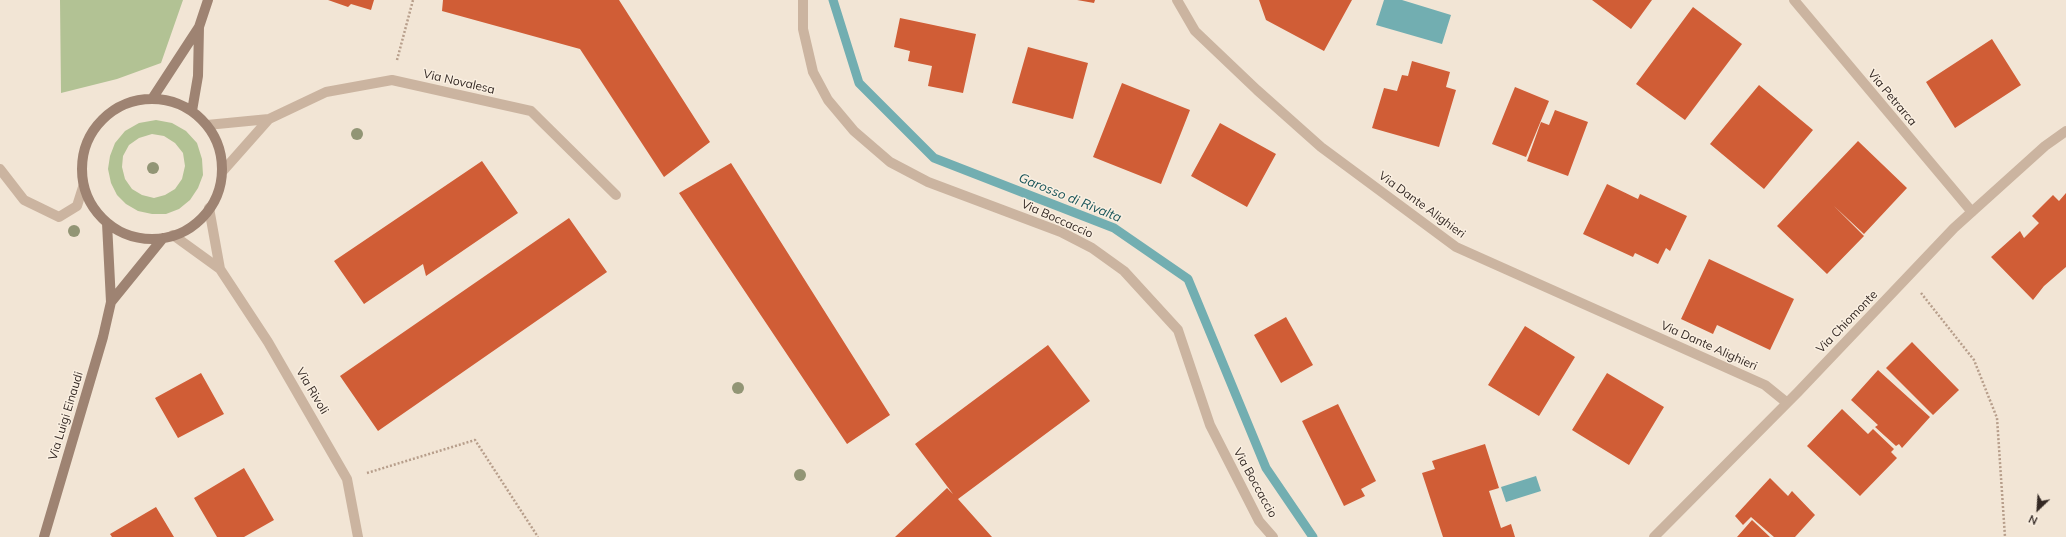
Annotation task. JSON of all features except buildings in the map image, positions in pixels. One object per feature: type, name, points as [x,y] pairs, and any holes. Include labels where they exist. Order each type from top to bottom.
[{"type":"main road","points":[[192,111],[198,76],[200,27],[208,0]]},
{"type":"main road","points":[[152,99],[200,27]]},
{"type":"main road","name":"Via Luigi Einaudi","points":[[152,99],[173,102],[192,111],[207,125],[218,144],[222,172],[215,200],[209,208],[197,223],[181,233],[168,237],[144,239],[126,234],[107,223],[92,207],[84,187],[82,165],[86,145],[96,126],[112,111],[130,102],[152,99]]},
{"type":"main road","name":"Via Luigi Einaudi","points":[[44,537],[103,337],[111,302],[107,223]]},
{"type":"main road","name":"Via Luigi Einaudi","points":[[111,302],[168,237]]},
{"type":"street","name":"Via Boccaccio","points":[[803,0],[803,29],[813,72],[828,100],[854,131],[890,162],[928,182],[1061,232],[1092,248],[1124,271],[1178,330],[1210,425],[1259,521],[1273,537]]},
{"type":"street","name":"Via Dante Alighieri","points":[[1177,0],[1195,31],[1257,90],[1315,142],[1456,247],[1765,385],[1786,402]]},
{"type":"street","name":"Via Petrarca","points":[[1794,0],[1972,212]]},
{"type":"street","name":"Via Novalesa","points":[[207,125],[269,118],[326,92],[392,80],[531,111],[616,195]]},
{"type":"street","name":"Via Novalesa","points":[[222,172],[269,118]]},
{"type":"street","name":"Via Chiomonte","points":[[1654,537],[1786,402],[1798,392],[1908,276],[1972,212],[2045,146],[2066,131]]},
{"type":"street","name":"Via Luigi Einaudi","points":[[0,169],[24,200],[58,218],[77,206],[84,187]]},
{"type":"street","name":"Via Rivoli","points":[[209,208],[220,269],[268,342],[347,479],[358,537]]},
{"type":"street","name":"Via Rivoli","points":[[168,237],[220,269]]},
{"type":"path","points":[[392,80],[413,0]]},
{"type":"path","points":[[1908,276],[1974,360],[1997,418],[2005,537]]},
{"type":"path","points":[[347,479],[475,440],[538,537]]},
{"type":"green space","points":[[60,0],[183,0],[161,63],[117,79],[61,93]]},
{"type":"green space","points":[[156,120],[172,123],[186,131],[197,143],[202,159],[203,175],[198,188],[190,200],[179,209],[166,214],[152,214],[138,211],[126,204],[117,195],[111,183],[108,169],[110,156],[115,143],[125,131],[139,123]],"holes":[[[152,134],[164,136],[175,143],[183,153],[185,166],[182,179],[175,189],[165,195],[154,198],[142,195],[132,189],[125,179],[122,167],[123,156],[129,145],[139,138]]]},
{"type":"water","points":[[1384,0],[1402,0],[1451,15],[1442,44],[1376,25]]},
{"type":"water","points":[[1536,476],[1541,491],[1506,502],[1501,487]]},
{"type":"waterway","name":"Garosso di Rivalta","points":[[833,0],[859,83],[934,158],[1114,228],[1188,279],[1266,468],[1313,537]]}]
